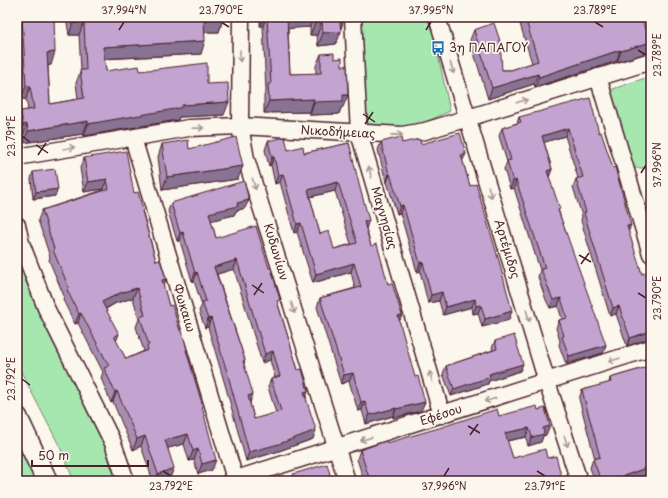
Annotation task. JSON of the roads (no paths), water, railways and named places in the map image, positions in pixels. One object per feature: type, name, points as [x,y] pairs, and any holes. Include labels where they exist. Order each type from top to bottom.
[{"type":"street","name":"Κυδωνίων","points":[[240,17],[240,126],[246,159],[347,481]]},
{"type":"street","name":"Μαγνησίας","points":[[353,17],[359,133],[442,415]]},
{"type":"street","name":"Αρτέμιδος","points":[[437,17],[547,382],[579,481]]},
{"type":"street","name":"Νικοδήμειας","points":[[17,157],[188,128],[240,126],[402,135],[425,131],[651,61]]},
{"type":"street","points":[[598,77],[651,254]]},
{"type":"street","name":"Φωκαιω","points":[[132,138],[232,480]]},
{"type":"street","points":[[17,225],[21,243],[46,308],[113,443],[126,481]]},
{"type":"street","name":"Εφέσου","points":[[232,480],[651,348]]},
{"type":"street","points":[[17,417],[47,481]]},
{"type":"place","name":"3η ΠΑΠΑΓΟΥ","points":[[438,48]]}]
